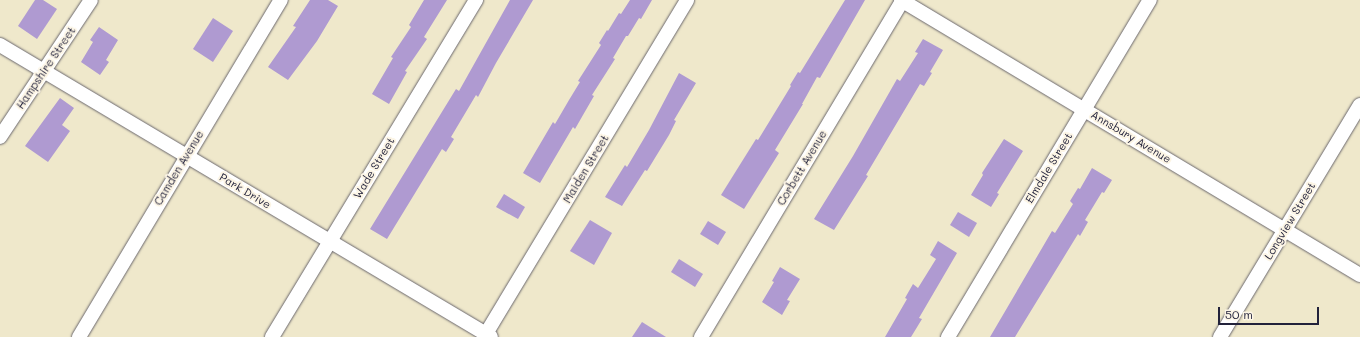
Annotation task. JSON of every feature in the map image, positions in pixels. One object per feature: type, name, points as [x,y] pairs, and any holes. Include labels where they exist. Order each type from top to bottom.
[{"type":"street","name":"Hampshire Street","points":[[0,137],[91,0]]},
{"type":"street","name":"Camden Avenue","points":[[79,337],[186,156],[281,0]]},
{"type":"street","name":"Wade Street","points":[[272,337],[476,0]]},
{"type":"street","name":"Maiden Street","points":[[487,336],[687,0]]},
{"type":"street","name":"Annsbury Avenue","points":[[902,0],[1360,276]]},
{"type":"street","name":"Corbett Avenue","points":[[701,337],[902,0]]},
{"type":"street","name":"Elmdale Street","points":[[948,337],[1150,0]]},
{"type":"street","name":"Park Drive","points":[[0,45],[487,336]]},
{"type":"street","name":"Longview Street","points":[[1220,337],[1360,105]]},
{"type":"building","points":[[35,0],[43,0],[57,9],[37,39],[18,26]]},
{"type":"building","points":[[310,0],[328,0],[338,6],[317,41],[288,80],[268,67],[296,27],[293,26]]},
{"type":"building","points":[[424,0],[447,0],[424,37],[427,39],[405,71],[407,72],[389,104],[372,94],[393,58],[391,57],[411,27],[409,25]]},
{"type":"building","points":[[510,0],[533,0],[478,97],[476,95],[451,137],[454,139],[446,152],[442,149],[387,239],[370,229],[456,89],[459,91]]},
{"type":"building","points":[[630,0],[652,0],[641,19],[639,18],[628,36],[626,36],[613,58],[615,59],[592,95],[594,96],[575,129],[573,127],[540,183],[523,173],[553,122],[555,124],[580,82],[578,81],[601,45],[599,43],[607,30],[608,31],[619,13],[621,14]]},
{"type":"building","points":[[845,0],[865,0],[820,78],[817,77],[803,104],[775,150],[779,153],[744,209],[721,195],[756,139],[758,140],[798,72],[800,73]]},
{"type":"building","points":[[213,18],[233,31],[213,62],[193,49]]},
{"type":"building","points":[[99,27],[118,40],[106,60],[109,62],[100,75],[81,62],[93,42],[90,40]]},
{"type":"building","points":[[923,39],[943,50],[930,72],[932,73],[924,86],[920,84],[866,175],[868,176],[834,230],[814,219],[853,156],[897,79],[900,81],[918,53],[915,52]]},
{"type":"building","points":[[679,73],[696,83],[674,120],[676,121],[669,135],[647,171],[645,170],[622,206],[605,197],[625,165],[627,167],[649,130]]},
{"type":"building","points":[[60,98],[74,108],[62,125],[70,131],[48,162],[25,146]]},
{"type":"building","points":[[1004,139],[1023,151],[997,193],[999,194],[991,207],[971,195],[983,175],[982,173]]},
{"type":"building","points":[[1092,168],[1112,180],[1104,193],[1102,192],[1085,220],[1088,222],[1080,236],[1078,234],[1015,337],[990,337],[1052,231],[1055,233],[1073,204],[1070,201],[1078,188],[1080,189]]},
{"type":"building","points":[[504,194],[525,207],[518,219],[496,207]]},
{"type":"building","points":[[958,212],[977,223],[969,237],[950,225]]},
{"type":"building","points":[[590,220],[612,233],[594,265],[570,251]]},
{"type":"building","points":[[708,221],[726,232],[718,245],[700,234]]},
{"type":"building","points":[[938,241],[957,253],[919,318],[922,319],[911,337],[885,337],[907,299],[905,298],[913,284],[918,288],[936,259],[930,255]]},
{"type":"building","points":[[679,259],[703,274],[695,287],[671,272]]},
{"type":"building","points":[[780,267],[800,279],[787,300],[790,301],[782,315],[762,302],[774,282],[772,281]]},
{"type":"building","points":[[642,322],[666,337],[632,337]]}]
